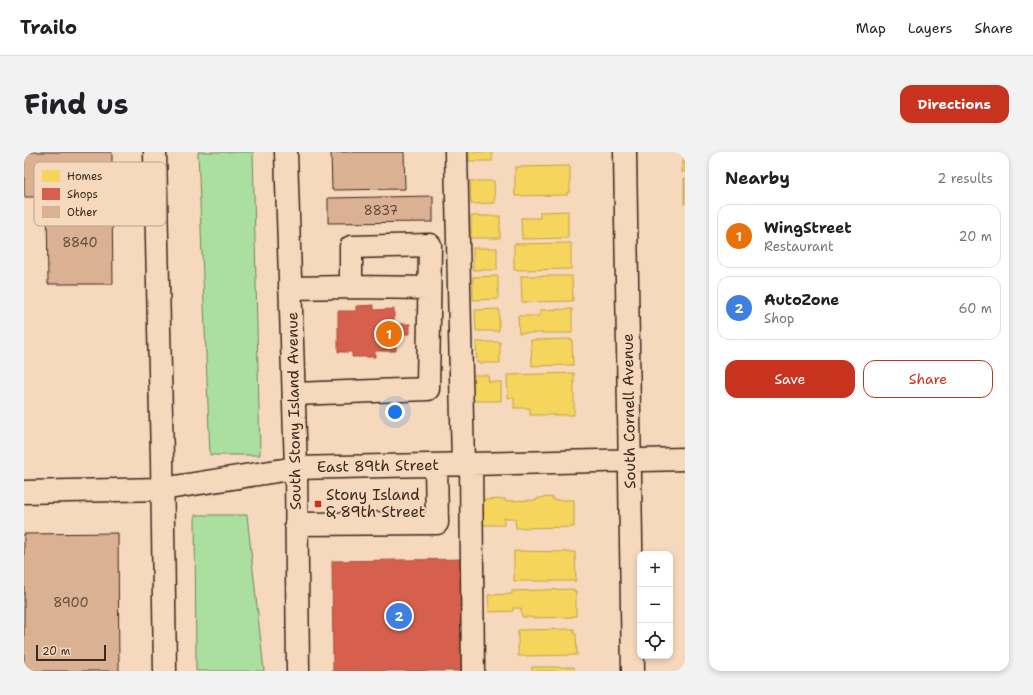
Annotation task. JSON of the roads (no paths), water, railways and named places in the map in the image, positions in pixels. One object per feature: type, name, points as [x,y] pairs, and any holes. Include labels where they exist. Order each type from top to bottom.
[{"type":"main road","points":[[155,152],[155,162]]},
{"type":"main road","name":"South Stony Island Avenue","points":[[286,152],[296,468],[298,671]]},
{"type":"main road","points":[[456,152],[473,671]]},
{"type":"main road","name":"South Cornell Avenue","points":[[624,152],[633,671]]},
{"type":"main road","points":[[157,226],[165,671]]},
{"type":"main road","points":[[294,394],[428,389],[430,245],[351,247],[351,287]]},
{"type":"main road","points":[[290,288],[429,288]]},
{"type":"main road","name":"East 89th Street","points":[[24,492],[162,489],[296,468],[685,459]]},
{"type":"main road","points":[[296,524],[437,523],[436,465]]},
{"type":"place","name":"WingStreet","points":[[389,334]]},
{"type":"place","name":"Stony Island & 89th Street","points":[[318,504]]},
{"type":"place","name":"AutoZone","points":[[399,616]]}]
